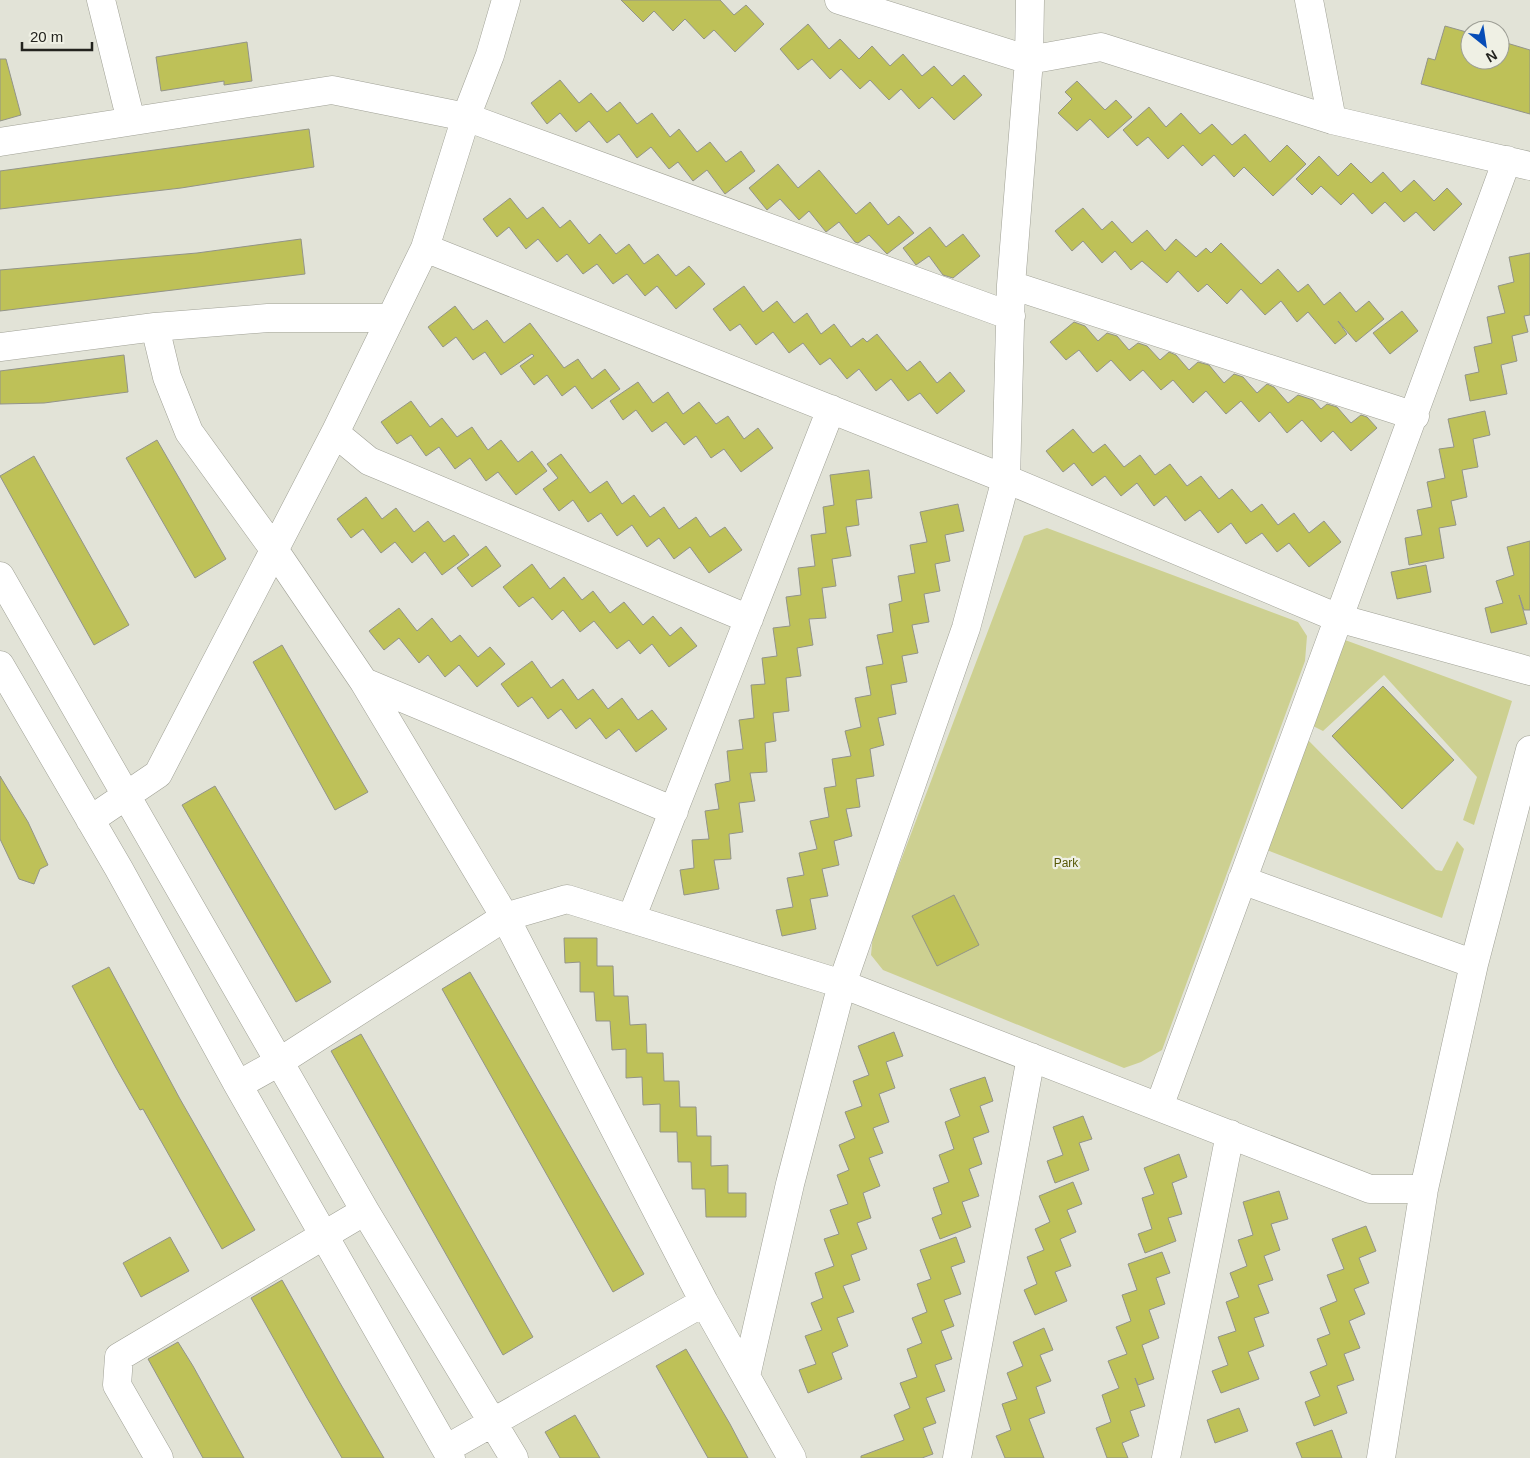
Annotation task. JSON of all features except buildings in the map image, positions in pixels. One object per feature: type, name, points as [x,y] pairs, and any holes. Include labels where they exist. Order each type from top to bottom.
[{"type":"street","points":[[101,0],[131,121]]},
{"type":"street","points":[[90,820],[127,797],[158,774],[273,548],[335,433],[425,248],[466,116],[490,55],[506,0]]},
{"type":"street","points":[[839,0],[1029,60],[1101,47],[1332,120],[1518,163],[1415,416],[1338,618],[1159,1107]]},
{"type":"street","points":[[746,1376],[790,1184],[842,984],[966,628],[1006,479],[1011,285],[1029,60],[1030,0]]},
{"type":"street","points":[[1309,0],[1332,120]]},
{"type":"street","points":[[0,142],[332,90],[466,116],[1011,316]]},
{"type":"street","points":[[425,248],[1006,479],[1338,618],[1530,672]]},
{"type":"street","points":[[1011,285],[1415,416]]},
{"type":"street","points":[[0,347],[155,327],[268,318],[391,318]]},
{"type":"street","points":[[155,327],[167,377],[190,432],[273,548],[364,682],[505,917],[704,1302],[792,1458]]},
{"type":"street","points":[[631,919],[831,409]]},
{"type":"street","points":[[335,433],[369,461],[749,619]]},
{"type":"street","points":[[0,576],[365,1211],[514,1458]]},
{"type":"street","points":[[0,665],[119,869],[238,1085],[449,1454],[493,1422],[704,1302]]},
{"type":"street","points":[[364,682],[674,811]]},
{"type":"street","points":[[1381,1458],[1424,1189],[1474,964],[1530,750]]},
{"type":"street","points":[[119,869],[155,847]]},
{"type":"street","points":[[1242,880],[1474,964]]},
{"type":"street","points":[[238,1085],[279,1062],[505,917],[567,899],[842,984],[1370,1189],[1424,1189]]},
{"type":"street","points":[[957,1458],[1031,1057]]},
{"type":"street","points":[[1166,1458],[1230,1134]]},
{"type":"street","points":[[158,1458],[117,1385],[119,1358],[365,1211]]},
{"type":"green space","name":"Park","points":[[1047,528],[1298,622],[1307,636],[1305,661],[1162,1050],[1141,1062],[1124,1068],[883,970],[871,955],[873,934],[1024,536]]},
{"type":"green space","points":[[1345,640],[1512,701],[1474,825],[1463,820],[1477,777],[1384,675],[1323,731],[1313,726]]},
{"type":"green space","points":[[1308,740],[1436,870],[1442,871],[1457,841],[1464,849],[1442,918],[1267,850]]}]
